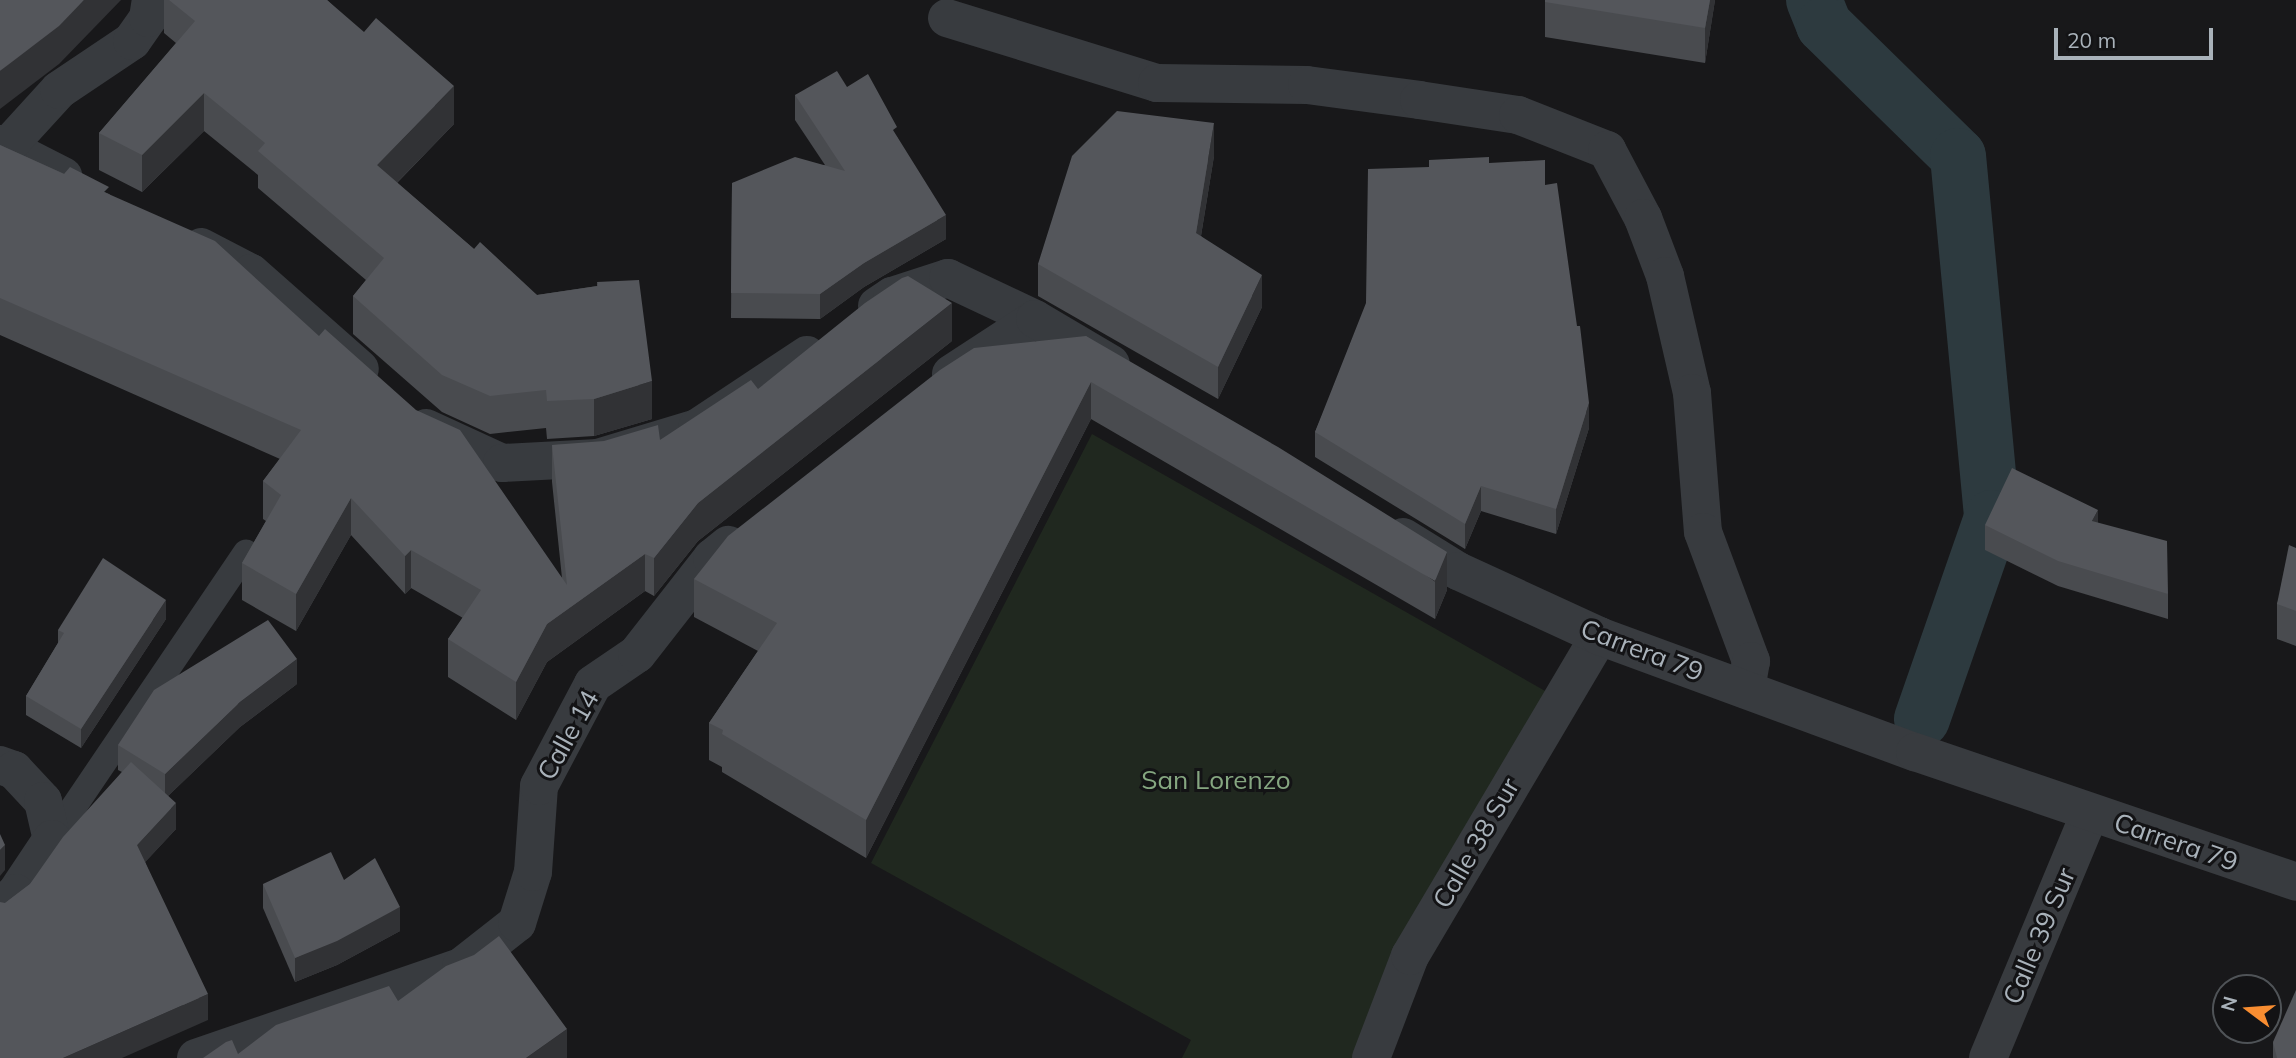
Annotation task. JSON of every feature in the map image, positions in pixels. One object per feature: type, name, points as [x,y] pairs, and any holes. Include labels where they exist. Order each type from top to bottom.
[{"type":"street","points":[[92,191],[4,146],[59,90],[132,41],[148,18],[151,0]]},
{"type":"street","points":[[947,18],[1157,83],[1307,85],[1431,102],[1518,115],[1607,150],[1643,218],[1665,276],[1692,393],[1703,532],[1751,661],[1746,690]]},
{"type":"street","points":[[166,229],[251,273],[430,431],[502,463],[598,458],[697,428],[892,296],[948,278],[1035,319],[1145,383]]},
{"type":"street","points":[[927,390],[1035,319]]},
{"type":"street","name":"Carrera 79","points":[[1368,515],[1458,571],[1599,636],[2090,813],[2296,882]]},
{"type":"street","name":"Calle 14","points":[[196,1058],[461,967],[517,923],[533,872],[539,786],[593,684],[637,654],[712,558],[755,524]]},
{"type":"street","name":"Calle 38 Sur","points":[[1371,1058],[1410,956],[1599,636]]},
{"type":"street","points":[[0,765],[14,769],[43,801],[52,839],[16,892],[0,907]]},
{"type":"street","name":"Calle 39 Sur","points":[[1988,1058],[2090,813]]},
{"type":"lane","points":[[52,839],[246,552]]},
{"type":"green space","name":"San Lorenzo","points":[[1092,434],[1547,692],[1353,1058],[1182,1058],[1191,1040],[871,863]]},
{"type":"building","points":[[0,0],[84,0],[59,26],[0,71]]},
{"type":"building","points":[[169,0],[327,0],[364,32],[376,18],[454,86],[377,165],[474,249],[480,242],[537,295],[598,286],[597,282],[639,280],[652,381],[594,399],[547,401],[546,390],[490,396],[442,375],[353,296],[384,258],[258,151],[265,143],[204,93],[142,155],[99,133],[195,21]]},
{"type":"building","points":[[1545,0],[1710,0],[1705,28]]},
{"type":"building","points":[[837,71],[847,87],[868,74],[897,127],[893,130],[946,215],[864,263],[820,294],[731,293],[732,183],[795,157],[845,171],[795,95]]},
{"type":"building","points":[[1117,111],[1214,123],[1196,233],[1262,275],[1218,367],[1038,264],[1072,156]]},
{"type":"building","points":[[0,145],[64,174],[70,167],[109,187],[104,192],[215,241],[319,336],[325,329],[416,410],[460,430],[567,585],[552,445],[604,441],[658,425],[660,440],[751,380],[758,389],[865,303],[902,278],[908,276],[952,303],[698,503],[654,558],[645,554],[547,624],[516,682],[448,639],[481,590],[411,550],[405,556],[351,498],[296,594],[242,563],[281,495],[263,481],[301,430],[0,298]]},
{"type":"building","points":[[1489,157],[1489,163],[1545,160],[1545,185],[1557,183],[1577,326],[1580,326],[1589,403],[1556,509],[1481,486],[1465,524],[1315,432],[1366,303],[1368,169],[1429,167],[1429,160]]},
{"type":"building","points":[[1086,336],[1278,447],[1447,552],[1435,581],[1091,382],[866,820],[722,734],[723,730],[709,723],[777,623],[694,579],[728,536],[940,370],[974,348]]},
{"type":"building","points":[[2012,468],[2098,510],[2092,521],[2167,541],[2168,594],[2058,561],[1985,525]]},
{"type":"building","points":[[2289,545],[2296,548],[2296,611],[2277,604]]},
{"type":"building","points":[[103,558],[166,600],[81,729],[26,696],[64,633],[58,630]]},
{"type":"building","points":[[268,620],[297,659],[240,702],[165,774],[118,745],[154,690]]},
{"type":"building","points":[[131,762],[176,803],[137,845],[208,994],[63,1058],[0,1058],[0,902],[5,903],[30,884],[63,837]]},
{"type":"building","points":[[0,834],[5,845],[0,850]]},
{"type":"building","points":[[331,852],[344,880],[375,858],[400,907],[337,941],[295,958],[263,884]]},
{"type":"building","points":[[499,936],[567,1029],[526,1058],[203,1058],[232,1040],[238,1054],[276,1025],[389,986],[398,1001],[446,966],[474,955]]},
{"type":"building","points":[[2296,990],[2296,1058],[2277,1058],[2274,1044],[2282,1044],[2282,1022]]},
{"type":"waterway","points":[[1814,0],[1824,25],[1958,156],[1992,518],[1922,719]]}]
